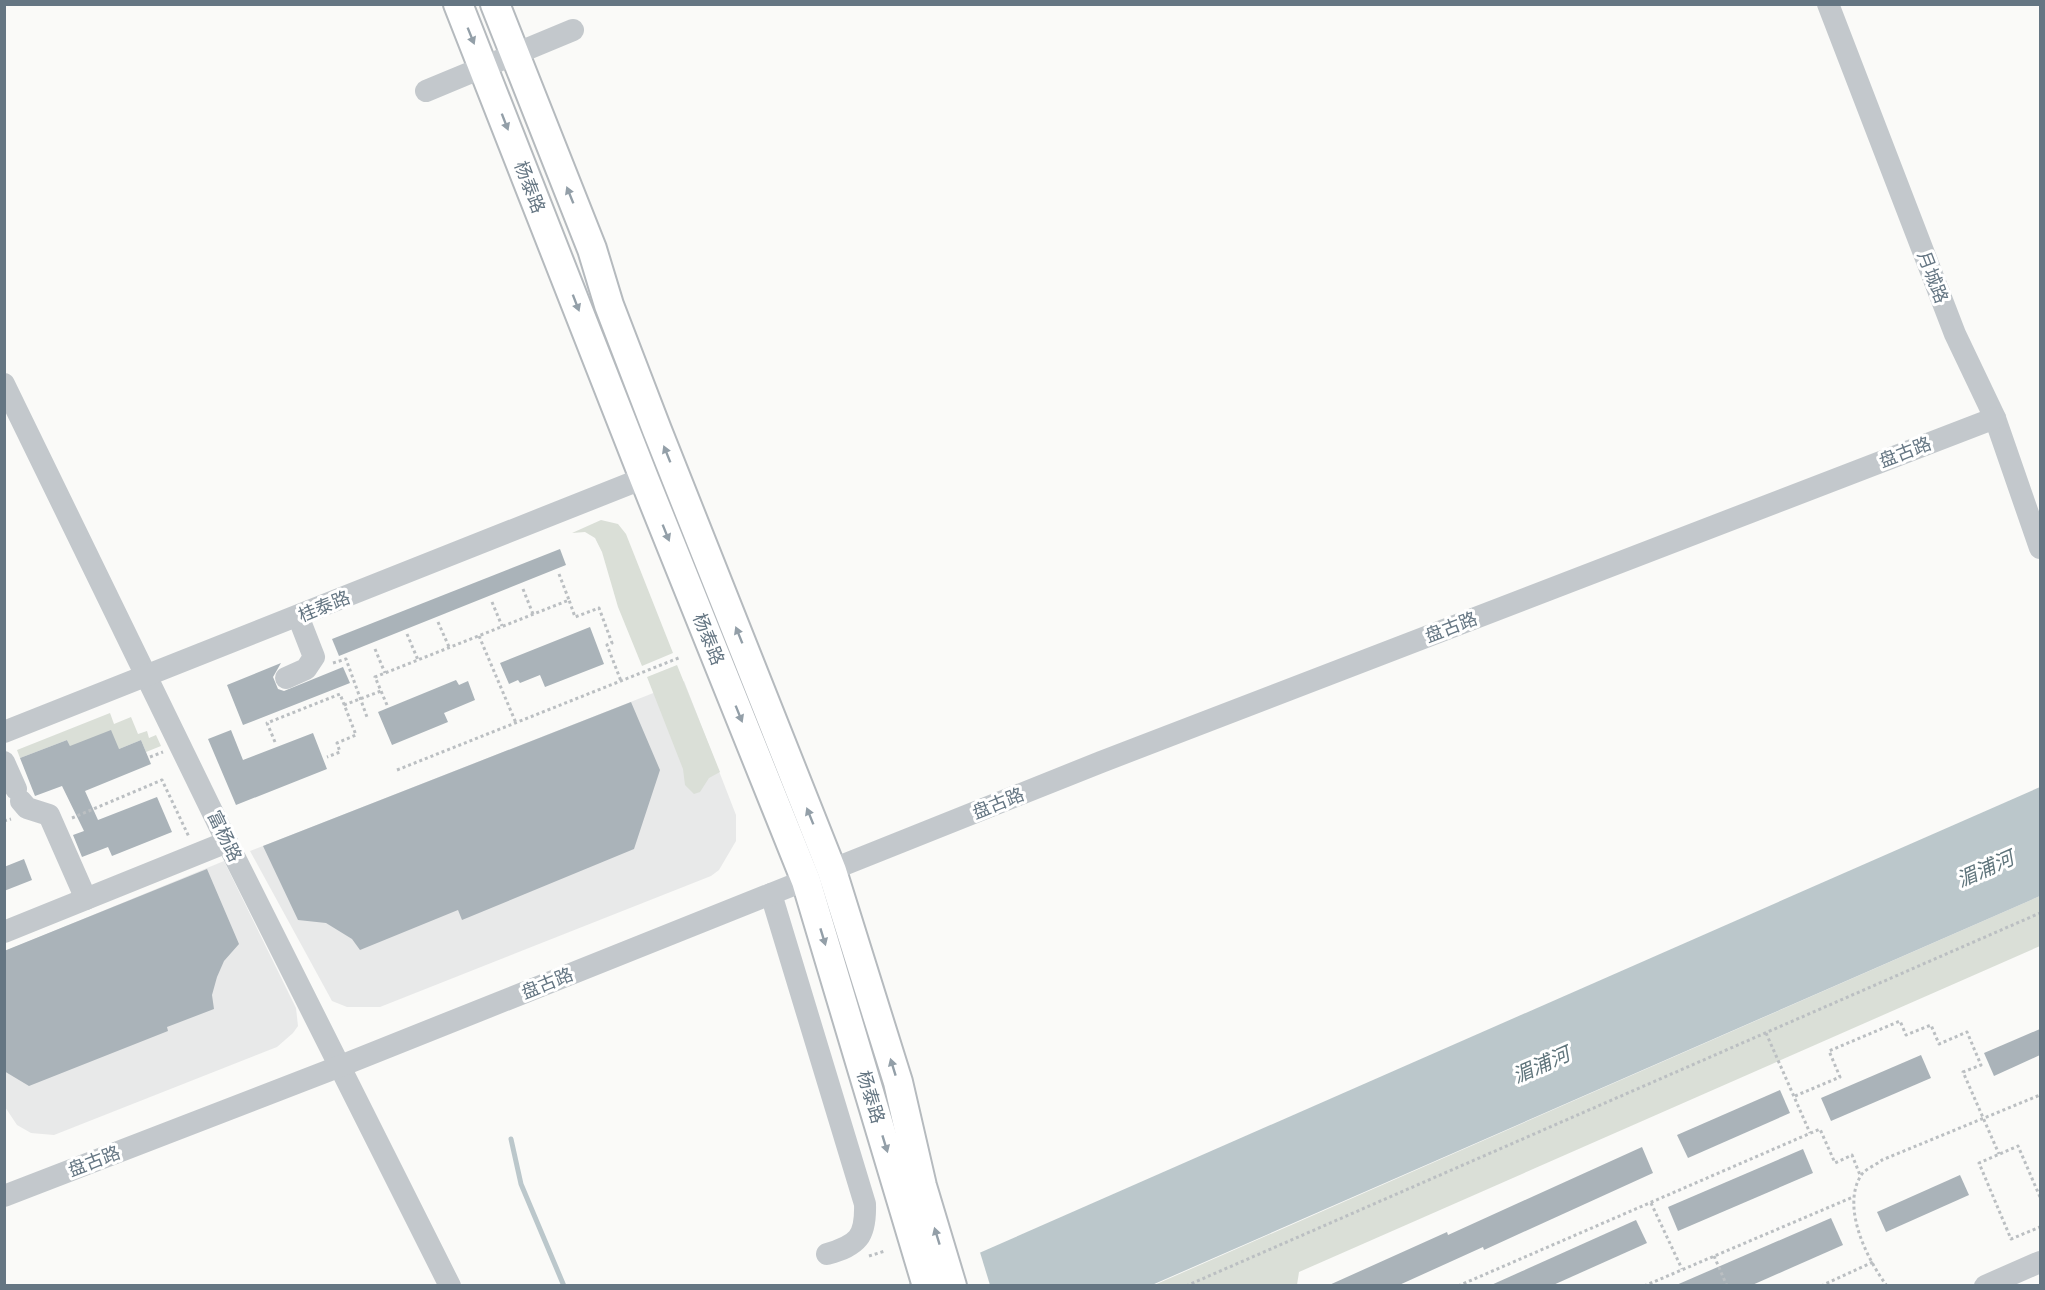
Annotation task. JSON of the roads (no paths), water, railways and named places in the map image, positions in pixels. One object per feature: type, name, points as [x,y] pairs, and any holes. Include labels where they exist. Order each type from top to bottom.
[{"type":"main road","name":"杨泰路","points":[[458,4],[644,478],[806,881],[911,1190],[952,1286]]},
{"type":"main road","name":"杨泰路","points":[[495,4],[592,249],[609,305],[653,419],[832,871],[898,1082],[911,1190],[927,1286]]},
{"type":"street","name":"月城路","points":[[1828,4],[1955,334],[1995,418],[2040,548]]},
{"type":"street","points":[[426,91],[573,30]]},
{"type":"street","name":"富杨路","points":[[4,384],[227,842],[450,1286]]},
{"type":"street","name":"盘古路","points":[[5,1194],[339,1067],[1101,762],[1995,418]]},
{"type":"street","name":"桂泰路","points":[[4,732],[644,478]]},
{"type":"street","points":[[286,678],[306,669],[314,657],[298,616]]},
{"type":"street","points":[[4,762],[18,795],[27,808],[49,815],[86,899]]},
{"type":"street","points":[[4,932],[227,842]]},
{"type":"street","points":[[771,894],[865,1204],[866,1218],[860,1237],[849,1247],[827,1254]]},
{"type":"street","points":[[1985,1286],[2040,1262]]},
{"type":"water","name":"湄浦河","points":[[2040,787],[2040,896],[1152,1285],[904,1286]]},
{"type":"waterway","points":[[511,1139],[521,1184],[564,1286]]}]
